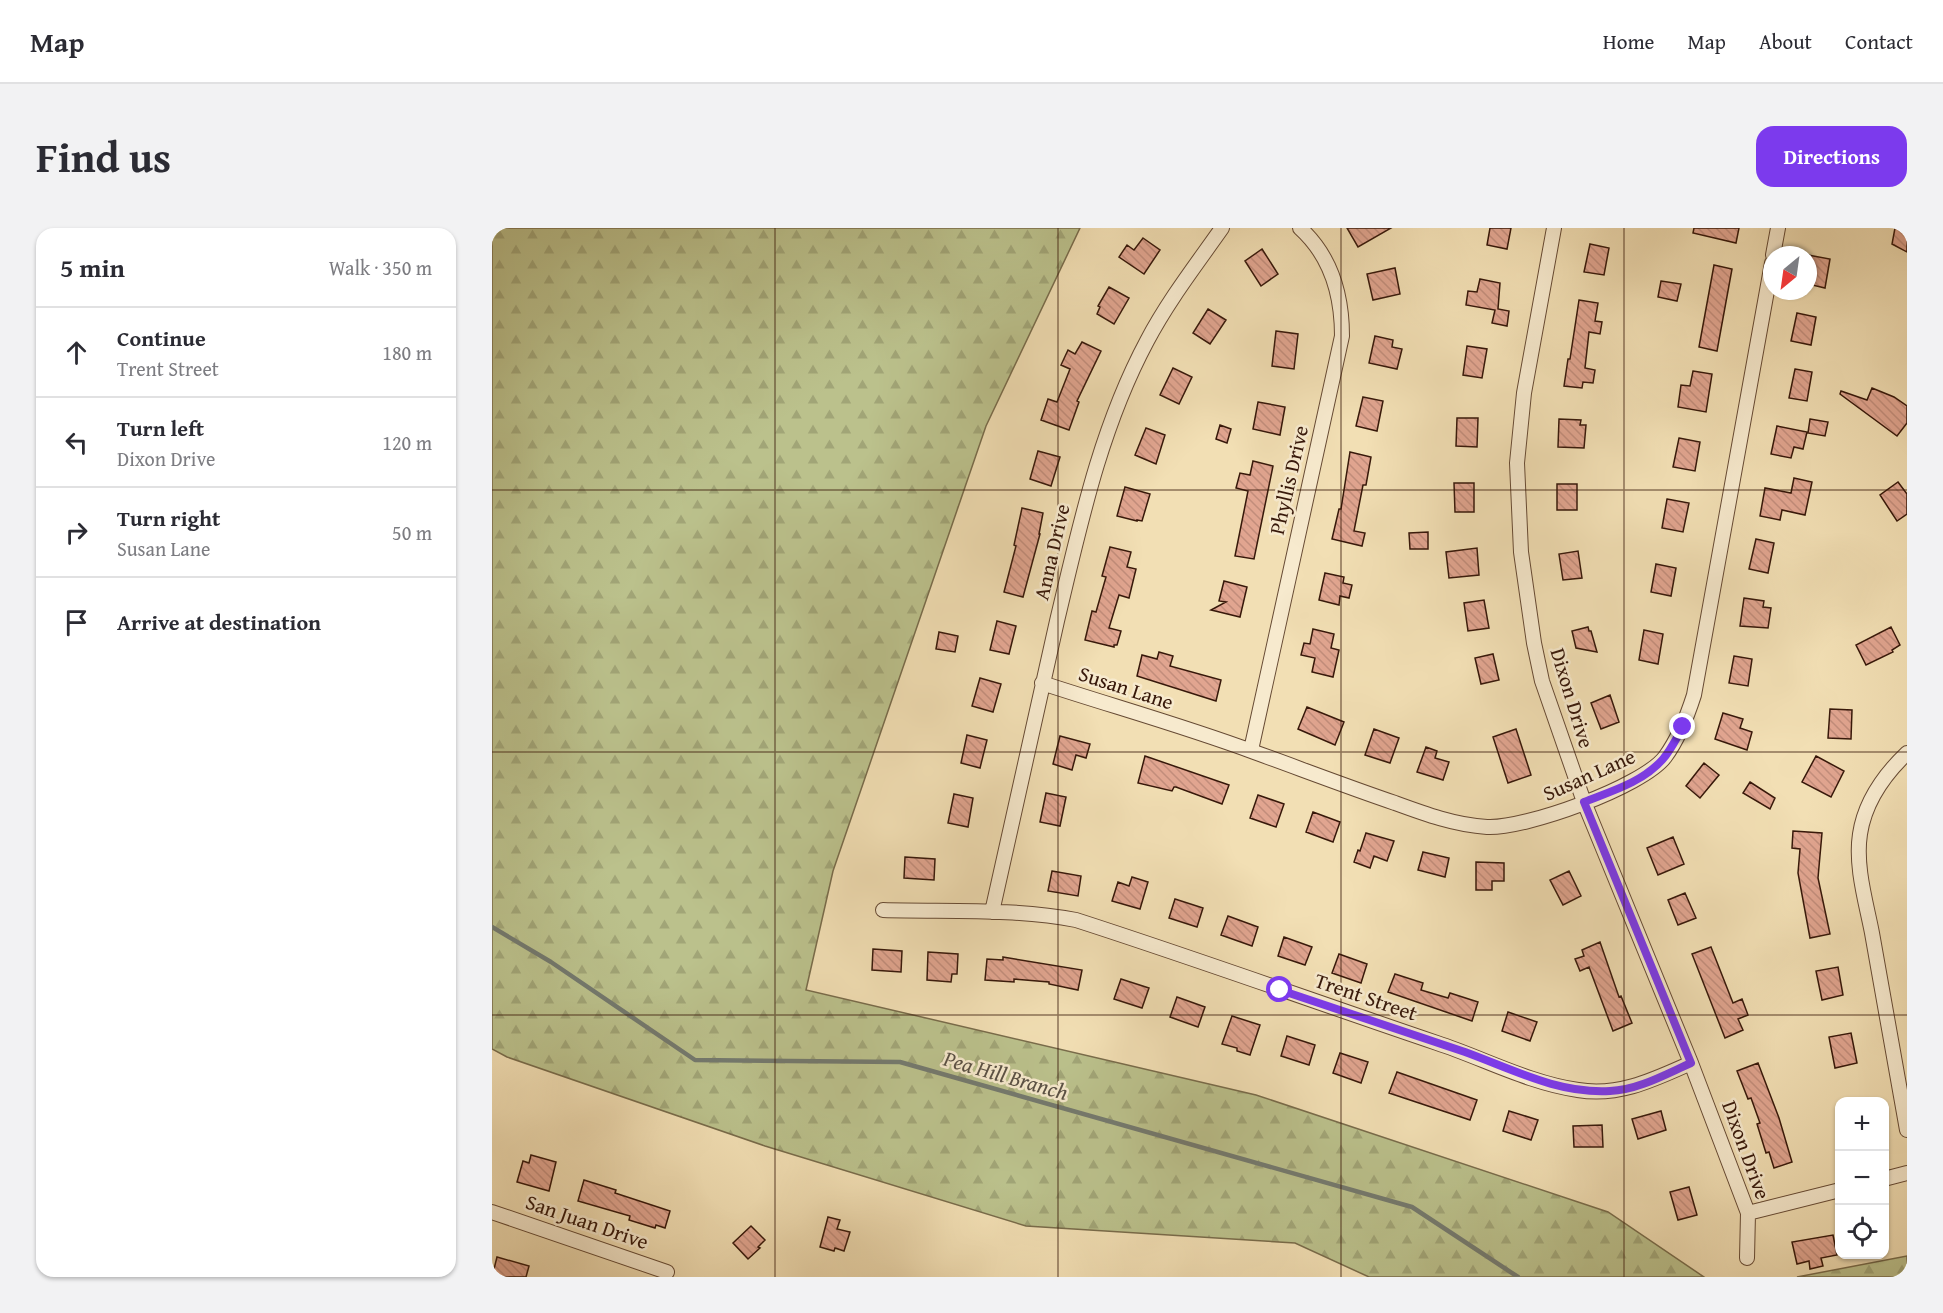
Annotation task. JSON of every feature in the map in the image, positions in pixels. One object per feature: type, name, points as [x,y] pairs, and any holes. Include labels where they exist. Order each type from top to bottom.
[{"type":"street","name":"Anna Drive","points":[[992,912],[1042,683],[1097,461],[1117,406],[1147,340],[1189,274],[1222,228]]},
{"type":"street","name":"Phyllis Drive","points":[[1251,750],[1342,336],[1341,307],[1335,278],[1320,250],[1300,228]]},
{"type":"street","name":"Dixon Drive","points":[[1554,228],[1524,393],[1517,463],[1521,552],[1542,681],[1584,802],[1691,1063],[1748,1213],[1748,1258]]},
{"type":"street","points":[[1775,246],[1778,228]]},
{"type":"street","name":"Susan Lane","points":[[1042,683],[1251,750],[1387,801],[1466,825],[1489,827],[1515,825],[1547,817],[1634,782],[1665,758],[1683,727],[1694,695],[1765,300]]},
{"type":"street","points":[[1907,753],[1886,775],[1873,796],[1865,812],[1858,847],[1907,1130]]},
{"type":"street","name":"Trent Street","points":[[883,910],[992,912],[1047,915],[1076,920],[1466,1053],[1535,1080],[1579,1090],[1611,1091],[1632,1087],[1691,1063]]},
{"type":"street","points":[[1889,1178],[1907,1173]]},
{"type":"street","points":[[1748,1213],[1835,1191]]},
{"type":"street","name":"San Juan Drive","points":[[492,1212],[667,1272]]},
{"type":"green space","points":[[492,228],[1080,228],[986,426],[833,871],[806,990],[1256,1095],[1608,1212],[1704,1277],[1369,1277],[1295,1243],[1026,1226],[765,1146],[507,1057],[492,1049]]},
{"type":"green space","points":[[1907,1256],[1907,1277],[1797,1277]]},
{"type":"building","points":[[1347,228],[1391,228],[1358,247]]},
{"type":"building","points":[[1490,228],[1511,228],[1507,249],[1487,245]]},
{"type":"building","points":[[1694,228],[1739,228],[1736,243],[1693,233]]},
{"type":"building","points":[[1895,228],[1907,228],[1907,252],[1892,244]]},
{"type":"building","points":[[1143,238],[1160,250],[1144,274],[1119,257],[1127,245],[1134,250]]},
{"type":"building","points":[[1590,244],[1609,248],[1604,275],[1584,272]]},
{"type":"building","points":[[1262,249],[1278,274],[1261,286],[1245,261]]},
{"type":"building","points":[[1817,257],[1830,259],[1825,288],[1817,286]]},
{"type":"building","points":[[1714,265],[1732,269],[1717,351],[1699,347]]},
{"type":"building","points":[[1395,268],[1400,294],[1373,300],[1367,274]]},
{"type":"building","points":[[1480,279],[1500,283],[1498,309],[1509,311],[1507,326],[1492,323],[1495,310],[1466,305],[1468,291],[1477,292]]},
{"type":"building","points":[[1661,281],[1681,284],[1677,301],[1658,297]]},
{"type":"building","points":[[1109,287],[1129,298],[1114,324],[1097,314],[1100,307],[1098,306]]},
{"type":"building","points":[[1579,300],[1598,303],[1595,321],[1602,322],[1600,334],[1589,332],[1585,368],[1595,370],[1593,383],[1583,382],[1582,388],[1564,386]]},
{"type":"building","points":[[1208,309],[1226,320],[1210,344],[1193,333]]},
{"type":"building","points":[[1797,313],[1816,317],[1811,345],[1791,341]]},
{"type":"building","points":[[1276,331],[1298,334],[1294,369],[1272,366]]},
{"type":"building","points":[[1375,336],[1393,340],[1392,347],[1402,349],[1397,369],[1369,363]]},
{"type":"building","points":[[1082,342],[1101,351],[1077,401],[1079,402],[1069,430],[1041,420],[1048,399],[1057,402],[1070,369],[1061,365],[1068,350],[1075,354]]},
{"type":"building","points":[[1467,346],[1487,349],[1482,378],[1463,375]]},
{"type":"building","points":[[1173,368],[1192,377],[1179,404],[1160,395]]},
{"type":"building","points":[[1795,369],[1812,372],[1807,401],[1789,398]]},
{"type":"building","points":[[1693,371],[1712,374],[1706,412],[1678,407],[1681,385],[1690,386]]},
{"type":"building","points":[[1872,388],[1894,397],[1907,406],[1907,423],[1897,436],[1840,394],[1841,391],[1867,400]]},
{"type":"building","points":[[1363,397],[1383,401],[1377,431],[1356,426]]},
{"type":"building","points":[[1258,402],[1285,407],[1280,435],[1253,429]]},
{"type":"building","points":[[1457,418],[1478,418],[1477,447],[1456,446]]},
{"type":"building","points":[[1559,419],[1581,420],[1580,425],[1586,425],[1584,448],[1558,447]]},
{"type":"building","points":[[1810,419],[1828,422],[1825,436],[1808,433]]},
{"type":"building","points":[[1220,425],[1231,429],[1227,443],[1216,439]]},
{"type":"building","points":[[1777,426],[1807,432],[1803,449],[1794,447],[1791,458],[1771,454]]},
{"type":"building","points":[[1146,428],[1165,435],[1156,464],[1135,455]]},
{"type":"building","points":[[1679,438],[1700,442],[1695,471],[1673,467]]},
{"type":"building","points":[[1038,451],[1060,457],[1051,486],[1030,479]]},
{"type":"building","points":[[1350,452],[1371,457],[1354,531],[1365,533],[1362,546],[1332,539],[1339,509],[1341,509]]},
{"type":"building","points":[[1253,461],[1273,466],[1254,559],[1235,556],[1248,491],[1236,488],[1240,473],[1250,475]]},
{"type":"building","points":[[1794,478],[1812,482],[1805,515],[1782,510],[1780,520],[1760,516],[1765,488],[1791,493]]},
{"type":"building","points":[[1898,482],[1907,494],[1907,514],[1897,521],[1880,495]]},
{"type":"building","points":[[1454,483],[1474,483],[1474,512],[1455,512]]},
{"type":"building","points":[[1557,484],[1577,484],[1577,510],[1557,510]]},
{"type":"building","points":[[1125,487],[1150,494],[1142,521],[1117,516]]},
{"type":"building","points":[[1667,499],[1689,503],[1683,532],[1662,528]]},
{"type":"building","points":[[1022,508],[1043,513],[1040,534],[1023,597],[1004,592],[1016,546],[1014,545]]},
{"type":"building","points":[[1428,532],[1428,549],[1410,549],[1409,533]]},
{"type":"building","points":[[1756,539],[1774,543],[1768,573],[1749,569]]},
{"type":"building","points":[[1110,547],[1131,552],[1127,567],[1136,569],[1129,598],[1119,595],[1109,628],[1121,631],[1117,645],[1114,647],[1085,640],[1092,611],[1096,612],[1106,577],[1102,576]]},
{"type":"building","points":[[1477,548],[1479,575],[1449,578],[1446,552]]},
{"type":"building","points":[[1578,551],[1582,578],[1563,580],[1559,554]]},
{"type":"building","points":[[1656,564],[1676,568],[1671,596],[1651,592]]},
{"type":"building","points":[[1325,573],[1344,577],[1343,583],[1352,585],[1349,598],[1340,596],[1339,605],[1319,600]]},
{"type":"building","points":[[1224,581],[1247,587],[1240,617],[1211,610],[1226,602],[1219,601]]},
{"type":"building","points":[[1744,598],[1764,601],[1763,607],[1771,608],[1768,628],[1740,626]]},
{"type":"building","points":[[1484,600],[1489,628],[1468,631],[1464,603]]},
{"type":"building","points":[[997,621],[1016,626],[1009,654],[990,650]]},
{"type":"building","points":[[1588,627],[1597,652],[1576,648],[1572,631]]},
{"type":"building","points":[[1891,627],[1900,645],[1892,650],[1893,652],[1866,665],[1856,645]]},
{"type":"building","points":[[1313,629],[1334,634],[1331,648],[1339,650],[1333,677],[1312,672],[1315,658],[1301,655],[1304,643],[1310,644]]},
{"type":"building","points":[[1644,630],[1663,634],[1658,664],[1639,660]]},
{"type":"building","points":[[939,632],[958,636],[955,652],[936,649]]},
{"type":"building","points":[[1159,652],[1173,656],[1170,666],[1221,680],[1216,701],[1137,676],[1142,655],[1157,659]]},
{"type":"building","points":[[1493,654],[1499,680],[1481,684],[1475,658]]},
{"type":"building","points":[[1734,656],[1752,659],[1748,686],[1729,683]]},
{"type":"building","points":[[980,678],[1001,684],[993,712],[972,706]]},
{"type":"building","points":[[1610,695],[1619,722],[1601,729],[1591,703]]},
{"type":"building","points":[[1307,707],[1344,722],[1335,745],[1298,729]]},
{"type":"building","points":[[1830,709],[1852,710],[1851,739],[1828,738]]},
{"type":"building","points":[[1723,713],[1743,719],[1740,728],[1752,732],[1747,750],[1715,739]]},
{"type":"building","points":[[1374,729],[1399,738],[1390,763],[1365,755]]},
{"type":"building","points":[[1516,729],[1531,775],[1508,783],[1493,737]]},
{"type":"building","points":[[967,735],[987,740],[980,768],[961,763]]},
{"type":"building","points":[[1060,736],[1090,744],[1086,758],[1076,755],[1072,770],[1053,764]]},
{"type":"building","points":[[1426,747],[1437,751],[1435,758],[1449,762],[1443,780],[1417,772]]},
{"type":"building","points":[[1145,756],[1229,785],[1222,804],[1176,787],[1172,791],[1138,783]]},
{"type":"building","points":[[1816,756],[1844,771],[1831,797],[1802,782]]},
{"type":"building","points":[[1704,763],[1719,775],[1700,798],[1686,786]]},
{"type":"building","points":[[1750,782],[1775,798],[1770,809],[1743,793]]},
{"type":"building","points":[[1046,793],[1066,797],[1060,826],[1040,822]]},
{"type":"building","points":[[954,794],[973,798],[968,827],[948,823]]},
{"type":"building","points":[[1258,795],[1284,804],[1276,827],[1250,818]]},
{"type":"building","points":[[1313,812],[1340,822],[1333,842],[1306,832]]},
{"type":"building","points":[[1793,831],[1822,833],[1818,878],[1830,934],[1810,938],[1798,873],[1800,849],[1792,848]]},
{"type":"building","points":[[1366,833],[1394,841],[1387,861],[1374,856],[1370,868],[1354,862]]},
{"type":"building","points":[[1673,837],[1684,864],[1658,875],[1647,848]]},
{"type":"building","points":[[1423,852],[1449,858],[1445,877],[1418,870]]},
{"type":"building","points":[[905,857],[935,859],[934,880],[904,878]]},
{"type":"building","points":[[1476,862],[1504,863],[1504,881],[1492,881],[1492,890],[1476,890]]},
{"type":"building","points":[[1052,871],[1081,876],[1078,896],[1048,891]]},
{"type":"building","points":[[1569,871],[1581,896],[1563,905],[1550,880]]},
{"type":"building","points":[[1132,877],[1148,882],[1140,909],[1112,901],[1118,882],[1129,886]]},
{"type":"building","points":[[1685,893],[1696,918],[1678,925],[1668,900]]},
{"type":"building","points":[[1175,899],[1203,908],[1197,927],[1169,918]]},
{"type":"building","points":[[1228,916],[1258,927],[1252,946],[1221,935]]},
{"type":"building","points":[[1284,937],[1312,947],[1305,965],[1278,956]]},
{"type":"building","points":[[1600,942],[1619,997],[1621,996],[1632,1023],[1613,1031],[1589,967],[1580,971],[1575,959],[1584,956],[1582,950]]},
{"type":"building","points":[[1711,947],[1733,1003],[1742,999],[1748,1015],[1738,1019],[1743,1030],[1725,1038],[1692,954]]},
{"type":"building","points":[[873,949],[902,951],[901,972],[872,970]]},
{"type":"building","points":[[928,952],[958,954],[957,974],[952,974],[951,982],[927,980]]},
{"type":"building","points":[[1339,954],[1367,964],[1361,983],[1332,973]]},
{"type":"building","points":[[1003,957],[1082,970],[1078,990],[1049,984],[1049,982],[1014,979],[1014,982],[985,980],[987,959],[1003,960]]},
{"type":"building","points":[[1838,967],[1843,995],[1822,1000],[1816,971]]},
{"type":"building","points":[[1395,974],[1423,983],[1421,990],[1448,998],[1450,993],[1478,1002],[1472,1021],[1388,992]]},
{"type":"building","points":[[1121,979],[1149,988],[1142,1008],[1114,999]]},
{"type":"building","points":[[1177,997],[1205,1007],[1198,1027],[1170,1017]]},
{"type":"building","points":[[1508,1012],[1537,1022],[1530,1041],[1502,1031]]},
{"type":"building","points":[[1232,1016],[1260,1025],[1250,1055],[1222,1044]]},
{"type":"building","points":[[1851,1033],[1857,1063],[1835,1068],[1829,1037]]},
{"type":"building","points":[[1287,1036],[1315,1045],[1309,1065],[1281,1056]]},
{"type":"building","points":[[1340,1053],[1368,1062],[1361,1083],[1333,1073]]},
{"type":"building","points":[[1758,1063],[1779,1118],[1792,1162],[1774,1168],[1769,1152],[1766,1153],[1757,1124],[1760,1123],[1751,1098],[1748,1099],[1737,1071]]},
{"type":"building","points":[[1397,1072],[1477,1100],[1470,1120],[1389,1093]]},
{"type":"building","points":[[1509,1111],[1538,1120],[1531,1140],[1503,1131]]},
{"type":"building","points":[[1661,1111],[1666,1130],[1638,1139],[1632,1119]]},
{"type":"building","points":[[1602,1125],[1603,1147],[1574,1147],[1573,1126]]},
{"type":"building","points":[[531,1155],[556,1162],[549,1191],[517,1182],[523,1161],[529,1163]]},
{"type":"building","points":[[584,1180],[670,1211],[665,1228],[656,1225],[655,1228],[629,1220],[630,1216],[578,1201]]},
{"type":"building","points":[[1689,1187],[1697,1215],[1678,1220],[1670,1192]]},
{"type":"building","points":[[828,1217],[840,1220],[837,1229],[850,1232],[844,1251],[820,1247]]},
{"type":"building","points":[[751,1226],[765,1240],[748,1259],[733,1243]]},
{"type":"building","points":[[1833,1235],[1835,1255],[1821,1258],[1823,1266],[1810,1269],[1809,1261],[1797,1264],[1792,1242]]},
{"type":"building","points":[[497,1257],[529,1266],[526,1277],[492,1277]]},
{"type":"waterway","name":"Pea Hill Branch","points":[[492,927],[551,962],[695,1060],[900,1062],[1412,1207],[1518,1277]]},
{"type":"route","points":[[1280,990],[1466,1053],[1535,1080],[1579,1090],[1611,1091],[1632,1087],[1691,1063],[1584,802],[1634,782],[1651,771],[1665,758],[1683,727]]}]
